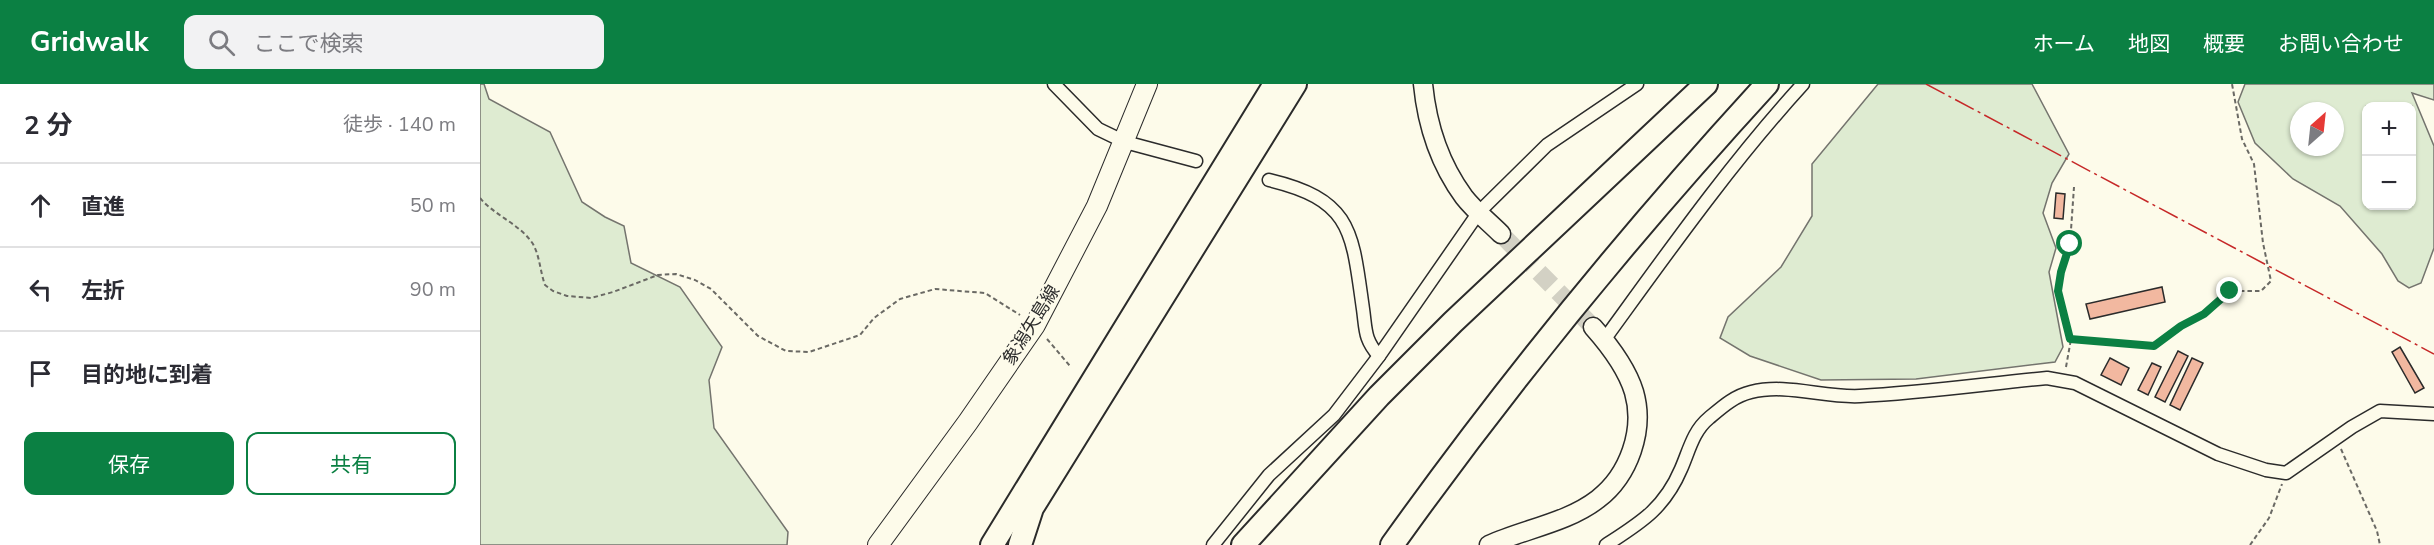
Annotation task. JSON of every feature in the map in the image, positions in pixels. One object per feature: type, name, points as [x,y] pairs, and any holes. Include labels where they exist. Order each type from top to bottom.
[{"type":"highway","points":[[992,545],[1275,84]]},
{"type":"highway","points":[[1020,545],[1032,508],[1295,84]]},
{"type":"highway","points":[[1243,545],[1395,379],[1706,84]]},
{"type":"highway","points":[[1392,545],[1506,391],[1699,158],[1767,84]]},
{"type":"main road","name":"象潟矢島線","points":[[878,545],[968,422],[1035,325],[1097,206],[1147,84]]},
{"type":"street","points":[[1054,84],[1065,98],[1098,129],[1125,142],[1196,161]]},
{"type":"street","points":[[1423,84],[1433,141],[1448,171],[1465,199],[1501,234]]},
{"type":"street","points":[[1213,545],[1269,475],[1334,415],[1479,212],[1547,145],[1637,84]]},
{"type":"street","points":[[1489,545],[1564,517],[1598,499],[1619,478],[1633,451],[1637,423],[1634,393],[1624,370],[1599,333],[1766,125],[1803,84]]},
{"type":"street","points":[[1269,180],[1300,187],[1324,200],[1344,221],[1354,249],[1368,343],[1378,356]]},
{"type":"street","points":[[1606,545],[1646,520],[1669,492],[1681,470],[1694,436],[1706,420],[1733,398],[1751,392],[1772,389],[1858,396],[2047,378],[2074,383],[2218,454],[2266,470],[2286,473],[2380,411],[2434,414]]},
{"type":"path","points":[[2070,339],[2154,346],[2181,326],[2204,314],[2230,291],[2261,291],[2271,281],[2263,243],[2254,164],[2242,139],[2232,84]]},
{"type":"path","points":[[2059,380],[2068,364],[2070,339],[2058,291],[2070,244],[2074,187]]},
{"type":"path","points":[[480,198],[524,233],[538,255],[544,285],[567,296],[591,298],[658,275],[676,274],[711,289],[758,336],[786,351],[809,352],[860,335],[874,318],[900,299],[935,289],[984,293],[1035,325],[1070,366]]},
{"type":"path","points":[[480,208],[485,204]]},
{"type":"path","points":[[2337,438],[2377,531],[2380,545]]},
{"type":"path","points":[[2250,545],[2269,518],[2286,473]]},
{"type":"green space","points":[[480,84],[484,84],[489,99],[550,132],[582,202],[624,226],[631,263],[680,287],[722,347],[709,380],[714,428],[788,532],[787,545],[480,545]]},
{"type":"green space","points":[[1878,84],[2032,84],[2069,154],[2052,183],[2043,213],[2056,248],[2049,272],[2063,347],[2055,362],[1916,379],[1821,380],[1750,356],[1720,338],[1728,317],[1781,267],[1812,216],[1812,164]]},
{"type":"green space","points":[[2245,84],[2434,84],[2434,100],[2412,93],[2416,102],[2362,102],[2362,210],[2416,210],[2416,103],[2434,146],[2434,248],[2421,283],[2409,288],[2398,281],[2382,254],[2340,206],[2293,179],[2255,143],[2238,102]]},
{"type":"building","points":[[2056,193],[2065,194],[2063,219],[2054,218]]},
{"type":"building","points":[[2162,287],[2165,302],[2090,319],[2086,304]]},
{"type":"building","points":[[2400,347],[2424,388],[2415,393],[2392,352]]},
{"type":"building","points":[[2178,351],[2188,356],[2165,402],[2155,397]]},
{"type":"building","points":[[2110,358],[2129,368],[2121,385],[2101,375]]},
{"type":"building","points":[[2192,358],[2203,363],[2180,410],[2170,405]]},
{"type":"building","points":[[2152,363],[2161,367],[2148,395],[2138,390]]},
{"type":"tunnel","points":[[1501,234],[1593,327]]},
{"type":"power","points":[[1926,84],[2434,354]]},
{"type":"route","points":[[2070,244],[2058,291],[2070,339],[2154,346],[2181,326],[2204,314],[2230,291]]}]
